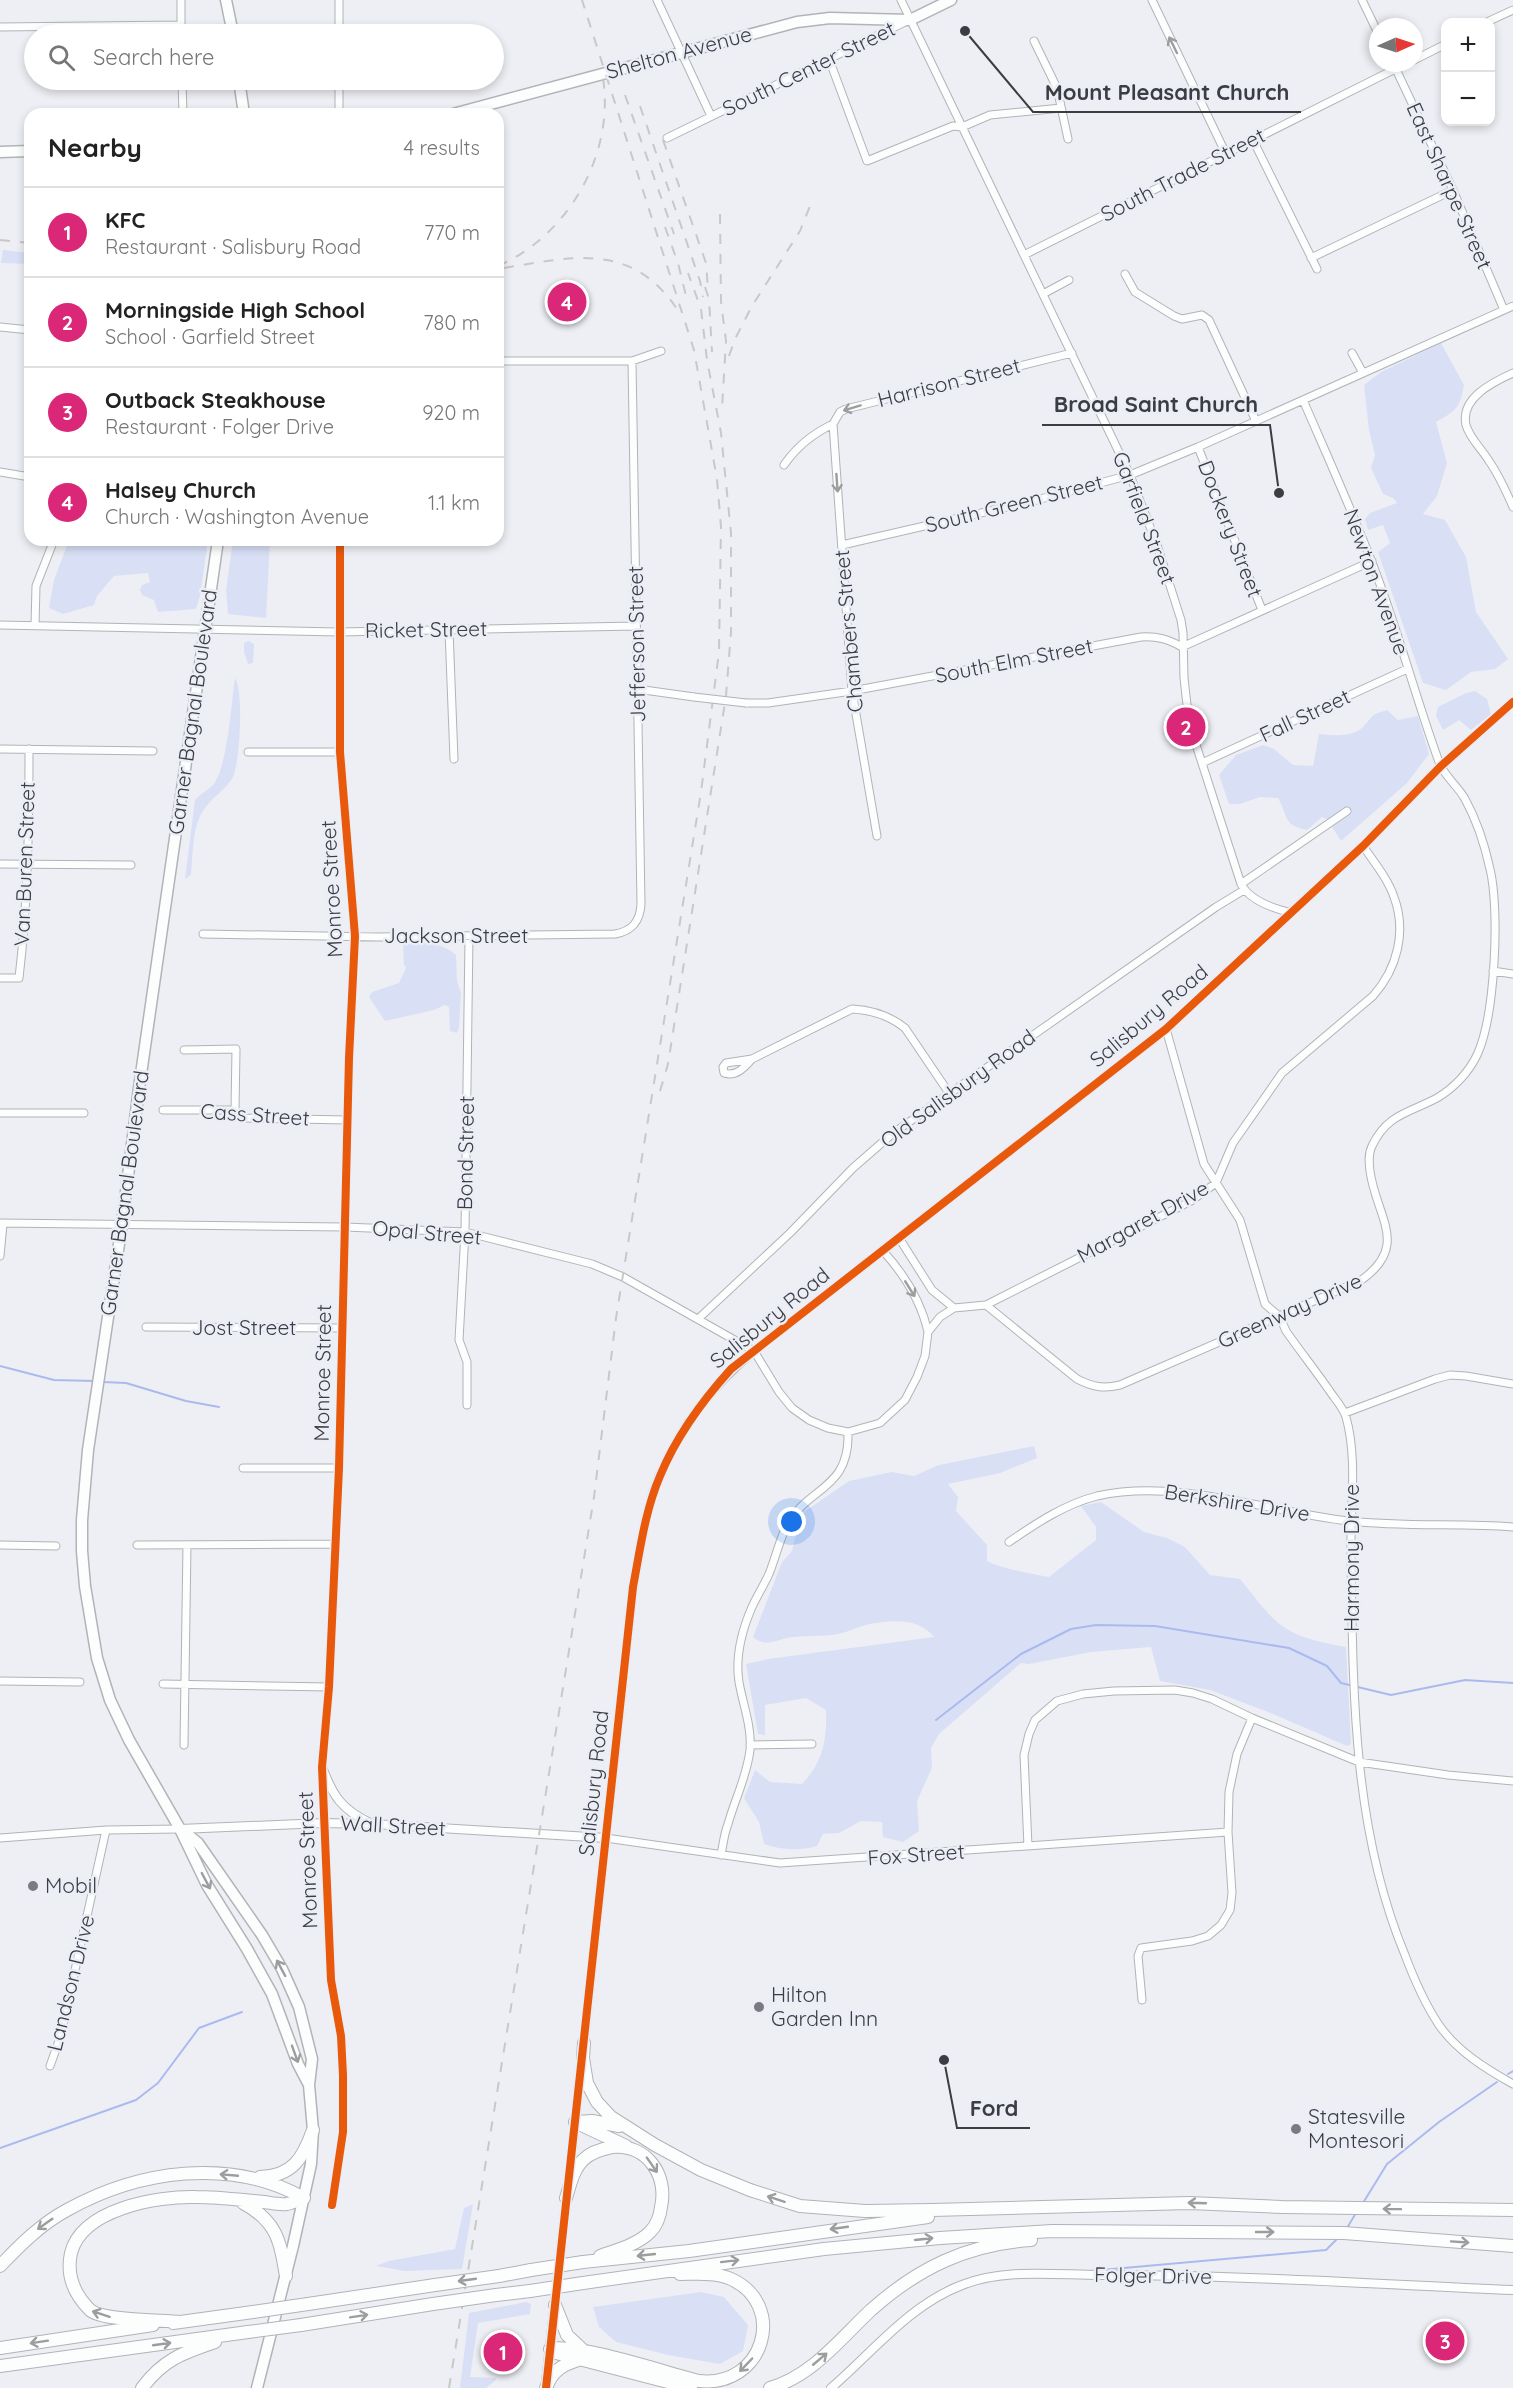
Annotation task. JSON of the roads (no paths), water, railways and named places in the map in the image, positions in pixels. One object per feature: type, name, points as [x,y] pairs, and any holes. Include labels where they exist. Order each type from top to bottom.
[{"type":"highway","points":[[584,2043],[583,2058],[587,2083],[597,2102],[611,2117],[701,2170],[750,2190],[800,2206],[865,2211],[1189,2203],[1282,2207],[1513,2210]]},
{"type":"highway","points":[[575,2122],[602,2122],[629,2129]]},
{"type":"highway","points":[[575,2122],[645,2155],[655,2166],[661,2180],[663,2198],[660,2217],[650,2232],[634,2243],[583,2262]]},
{"type":"highway","points":[[0,2265],[35,2232],[65,2211],[127,2183],[158,2176],[189,2173],[271,2177],[285,2172],[305,2151],[313,2130]]},
{"type":"highway","points":[[566,2198],[571,2179],[581,2162],[591,2154],[608,2148],[632,2148]]},
{"type":"highway","points":[[256,2177],[281,2185],[304,2198]]},
{"type":"highway","points":[[180,2322],[113,2317],[94,2313],[79,2299],[71,2282],[69,2263],[73,2245],[84,2229],[99,2218],[130,2206],[162,2199],[228,2199],[287,2204],[304,2198]]},
{"type":"highway","points":[[228,2199],[258,2211],[271,2224],[280,2241],[286,2276]]},
{"type":"highway","points":[[0,2348],[583,2262],[689,2251],[869,2224],[1001,2208]]},
{"type":"highway","points":[[0,2366],[302,2325],[433,2304],[824,2249],[940,2238],[1052,2231],[1344,2233],[1513,2246]]},
{"type":"highway","points":[[770,2388],[802,2374],[902,2284],[937,2263],[975,2248],[1029,2240],[1229,2232]]},
{"type":"highway","points":[[550,2349],[558,2354],[582,2356],[708,2382],[735,2376],[759,2351],[763,2334],[762,2317],[756,2301],[730,2278],[713,2274],[661,2274],[610,2279]]},
{"type":"highway","points":[[555,2305],[567,2336],[582,2356],[691,2388]]},
{"type":"highway","points":[[142,2388],[152,2374],[178,2355],[248,2332]]},
{"type":"highway","points":[[546,2388],[550,2376],[563,2365],[582,2356]]},
{"type":"main road","points":[[226,0],[231,24]]},
{"type":"main road","name":"South Center Street","points":[[910,20],[951,0]]},
{"type":"main road","name":"Shelton Avenue","points":[[486,108],[681,52],[798,22],[830,18],[910,20]]},
{"type":"main road","points":[[240,90],[243,108]]},
{"type":"main road","points":[[0,152],[24,151]]},
{"type":"main road","name":"Garner Bagnal Boulevard","points":[[217,546],[88,1450],[82,1520],[85,1586],[97,1659],[110,1700],[129,1740],[180,1829],[207,1885],[272,1994],[298,2064],[309,2085]]},
{"type":"main road","name":"Garner Bagnal Boulevard","points":[[180,1829],[198,1843],[262,1935],[282,1969],[299,2007],[312,2059],[309,2085],[313,2130],[310,2164],[286,2276],[257,2388]]},
{"type":"street","points":[[181,0],[181,24]]},
{"type":"street","points":[[339,0],[339,24]]},
{"type":"street","points":[[657,0],[711,116]]},
{"type":"street","name":"Garfield Street","points":[[901,0],[1130,475],[1157,545],[1181,620],[1186,710],[1243,887]]},
{"type":"street","points":[[1152,0],[1226,154]]},
{"type":"street","points":[[1362,0],[1371,18]]},
{"type":"street","points":[[1495,18],[1513,10]]},
{"type":"street","name":"South Center Street","points":[[667,138],[910,20]]},
{"type":"street","points":[[0,27],[24,27]]},
{"type":"street","points":[[1034,41],[1057,88],[1068,139]]},
{"type":"street","points":[[1423,56],[1441,46]]},
{"type":"street","points":[[829,59],[867,161],[953,126],[962,127],[990,115],[1061,108]]},
{"type":"street","name":"South Trade Street","points":[[1024,255],[1226,154],[1383,72]]},
{"type":"street","name":"East Sharpe Street","points":[[1397,72],[1453,190],[1504,310]]},
{"type":"street","points":[[182,90],[183,108]]},
{"type":"street","points":[[339,90],[339,108]]},
{"type":"street","points":[[1253,140],[1317,268]]},
{"type":"street","points":[[1311,258],[1453,190]]},
{"type":"street","points":[[1125,274],[1135,292],[1174,316],[1182,319],[1206,316],[1256,421]]},
{"type":"street","points":[[1042,294],[1069,280]]},
{"type":"street","name":"South Green Street","points":[[842,544],[1033,501],[1130,475],[1198,447],[1513,306]]},
{"type":"street","points":[[0,327],[24,329]]},
{"type":"street","points":[[504,361],[632,361],[661,351]]},
{"type":"street","name":"Harrison Street","points":[[784,465],[793,451],[807,439],[833,424],[840,412],[1072,353]]},
{"type":"street","points":[[1352,353],[1363,373]]},
{"type":"street","name":"Jefferson Street","points":[[632,361],[641,904],[640,916],[635,925]]},
{"type":"street","points":[[1513,373],[1474,396],[1467,409],[1466,424],[1472,438],[1504,486],[1513,507]]},
{"type":"street","name":"Newton Avenue","points":[[1303,400],[1372,561],[1441,766]]},
{"type":"street","name":"Chambers Street","points":[[833,424],[852,691],[877,836]]},
{"type":"street","name":"Dockery Street","points":[[1198,447],[1262,610]]},
{"type":"street","points":[[0,472],[24,476]]},
{"type":"street","points":[[34,626],[36,585],[52,546]]},
{"type":"street","name":"Monroe Street","points":[[332,2205],[343,2132],[343,2074],[341,2036],[331,1980],[322,1767],[329,1687],[336,1544],[355,936],[340,752],[340,546]]},
{"type":"street","points":[[1182,646],[1372,561]]},
{"type":"street","name":"Ricket Street","points":[[0,625],[339,632],[636,626]]},
{"type":"street","points":[[449,630],[454,759]]},
{"type":"street","name":"South Elm Street","points":[[638,689],[746,703],[768,703],[852,691],[1141,637],[1156,636],[1170,639],[1182,646]]},
{"type":"street","name":"Fall Street","points":[[1202,763],[1407,669]]},
{"type":"street","name":"Salisbury Road","points":[[546,2388],[633,1587],[650,1509],[660,1477],[695,1415],[711,1391],[731,1369],[1166,1029],[1363,846],[1441,766],[1513,702]]},
{"type":"street","points":[[0,749],[153,751]]},
{"type":"street","name":"Van Buren Street","points":[[0,978],[19,978],[26,921],[29,749]]},
{"type":"street","points":[[248,752],[340,752]]},
{"type":"street","name":"Greenway Drive","points":[[986,1305],[1077,1379],[1090,1386],[1105,1388],[1120,1385],[1280,1317],[1360,1281],[1373,1272],[1383,1259],[1387,1242],[1386,1227],[1371,1181],[1370,1151],[1378,1134],[1390,1120],[1438,1097],[1465,1074],[1477,1056],[1484,1036],[1493,971],[1495,913],[1490,868],[1465,799],[1441,766]]},
{"type":"street","name":"Old Salisbury Road","points":[[698,1319],[790,1233],[870,1152],[949,1093],[1243,887],[1347,811]]},
{"type":"street","name":"Margaret Drive","points":[[954,1308],[986,1305],[1191,1201],[1216,1183],[1233,1143],[1282,1073],[1373,996],[1386,981],[1395,963],[1399,929],[1396,904],[1387,882],[1363,846]]},
{"type":"street","points":[[0,864],[131,865]]},
{"type":"street","points":[[1243,887],[1274,909],[1292,913]]},
{"type":"street","name":"Jackson Street","points":[[203,934],[469,936],[615,934],[626,932],[635,925]]},
{"type":"street","name":"Bond Street","points":[[467,1405],[468,1367],[459,1340],[465,1232],[469,936]]},
{"type":"street","points":[[1493,971],[1513,974]]},
{"type":"street","points":[[752,1059],[852,1009],[865,1010],[897,1022],[905,1028],[949,1093]]},
{"type":"street","name":"Harmony Drive","points":[[1166,1029],[1204,1164],[1240,1220],[1264,1304],[1280,1317],[1286,1331],[1345,1413],[1353,1459],[1350,1521],[1359,1762],[1365,1820],[1376,1874],[1392,1925],[1413,1975],[1440,2026],[1486,2068],[1513,2084]]},
{"type":"street","points":[[184,1050],[236,1049],[235,1110]]},
{"type":"street","name":"Cass Street","points":[[163,1110],[235,1110],[245,1118],[348,1119]]},
{"type":"street","points":[[0,1113],[84,1113]]},
{"type":"street","points":[[0,1256],[1,1223]]},
{"type":"street","name":"Opal Street","points":[[1,1223],[345,1227],[465,1232],[592,1264],[623,1277],[754,1351]]},
{"type":"street","points":[[899,1238],[932,1290],[954,1308],[940,1317],[928,1332]]},
{"type":"street","points":[[754,1351],[779,1392],[792,1408],[809,1420],[828,1428],[848,1432],[880,1423],[890,1416],[906,1400],[917,1377],[925,1356],[928,1332],[921,1305],[896,1267],[882,1251]]},
{"type":"street","name":"Jost Street","points":[[146,1327],[342,1328]]},
{"type":"street","points":[[1345,1413],[1450,1375],[1513,1384]]},
{"type":"street","points":[[721,1855],[727,1826],[746,1772],[750,1745],[749,1728],[739,1681],[738,1655],[743,1630],[787,1526],[797,1511],[834,1480],[842,1469],[846,1457],[848,1432]]},
{"type":"street","points":[[243,1468],[339,1468]]},
{"type":"street","name":"Berkshire Drive","points":[[1009,1542],[1065,1508],[1095,1497],[1127,1491],[1159,1490],[1350,1521],[1513,1527]]},
{"type":"street","points":[[137,1545],[336,1544]]},
{"type":"street","points":[[0,1545],[56,1546]]},
{"type":"street","points":[[184,1745],[187,1545]]},
{"type":"street","points":[[0,1682],[80,1682]]},
{"type":"street","points":[[163,1684],[329,1687]]},
{"type":"street","points":[[1028,1846],[1024,1755],[1035,1720],[1057,1701],[1083,1694],[1114,1690],[1175,1690],[1212,1699],[1359,1762],[1448,1775],[1513,1781]]},
{"type":"street","points":[[1142,2000],[1138,1956],[1141,1947],[1192,1941],[1208,1936],[1221,1925],[1230,1910],[1232,1893],[1228,1832],[1229,1792],[1237,1754],[1252,1718]]},
{"type":"street","points":[[750,1745],[812,1744]]},
{"type":"street","points":[[322,1767],[338,1801],[353,1814],[373,1824]]},
{"type":"street","name":"Wall Street","points":[[0,1838],[106,1830],[323,1823],[606,1838]]},
{"type":"street","name":"Landson Drive","points":[[50,2066],[60,2038],[106,1830]]},
{"type":"street","name":"Fox Street","points":[[606,1838],[780,1863],[807,1863],[1228,1832]]},
{"type":"street","name":"Folger Drive","points":[[831,2388],[919,2309],[934,2298],[978,2279],[1038,2275],[1255,2277],[1513,2290]]},
{"type":"waterway","points":[[0,1366],[54,1380],[94,1381]]},
{"type":"waterway","points":[[103,1382],[126,1383],[186,1401],[219,1407]]},
{"type":"waterway","points":[[936,1720],[1021,1654],[1071,1629],[1096,1625],[1155,1626],[1289,1648],[1327,1666],[1341,1683],[1391,1695],[1465,1680],[1513,1683]]},
{"type":"waterway","points":[[0,2148],[136,2100],[158,2083],[199,2028],[242,2012]]},
{"type":"waterway","points":[[1508,2074],[1513,2071]]},
{"type":"waterway","points":[[1363,2203],[1387,2164],[1439,2122],[1497,2082]]},
{"type":"waterway","points":[[1347,2228],[1356,2213]]},
{"type":"waterway","points":[[1090,2271],[1326,2250],[1339,2237]]},
{"type":"railway","points":[[449,2388],[594,1497],[616,1318],[701,792],[719,652],[721,527],[717,479],[694,350],[582,0]]},
{"type":"railway","points":[[504,263],[546,235],[581,189],[594,163],[602,135],[605,107],[603,78]]},
{"type":"railway","points":[[625,95],[674,234]]},
{"type":"railway","points":[[640,106],[700,281],[703,297]]},
{"type":"railway","points":[[663,140],[706,263],[708,289]]},
{"type":"railway","points":[[729,356],[752,306],[800,231],[812,201]]},
{"type":"railway","points":[[720,214],[721,302],[726,341],[722,408]]},
{"type":"railway","points":[[665,227],[678,263],[686,296]]},
{"type":"railway","points":[[0,240],[24,242]]},
{"type":"railway","points":[[504,268],[576,258],[620,263],[640,272],[659,287],[677,309]]},
{"type":"railway","points":[[660,1091],[668,1064],[726,696],[731,632],[731,533],[721,433],[707,360],[701,309],[688,273]]},
{"type":"railway","points":[[705,287],[709,299],[712,352]]},
{"type":"place","name":"Mount Pleasant Church","points":[[965,31]]},
{"type":"place","name":"Halsey Church","points":[[567,302]]},
{"type":"place","name":"Broad Saint Church","points":[[1279,493]]},
{"type":"place","name":"Morningside High School","points":[[1186,727]]},
{"type":"place","name":"Mobil","points":[[33,1886]]},
{"type":"place","name":"Hilton Garden Inn","points":[[759,2007]]},
{"type":"place","name":"Ford","points":[[944,2060]]},
{"type":"place","name":"Statesville Montesori","points":[[1296,2129]]},
{"type":"place","name":"Outback Steakhouse","points":[[1445,2341]]},
{"type":"place","name":"KFC","points":[[503,2352]]}]
